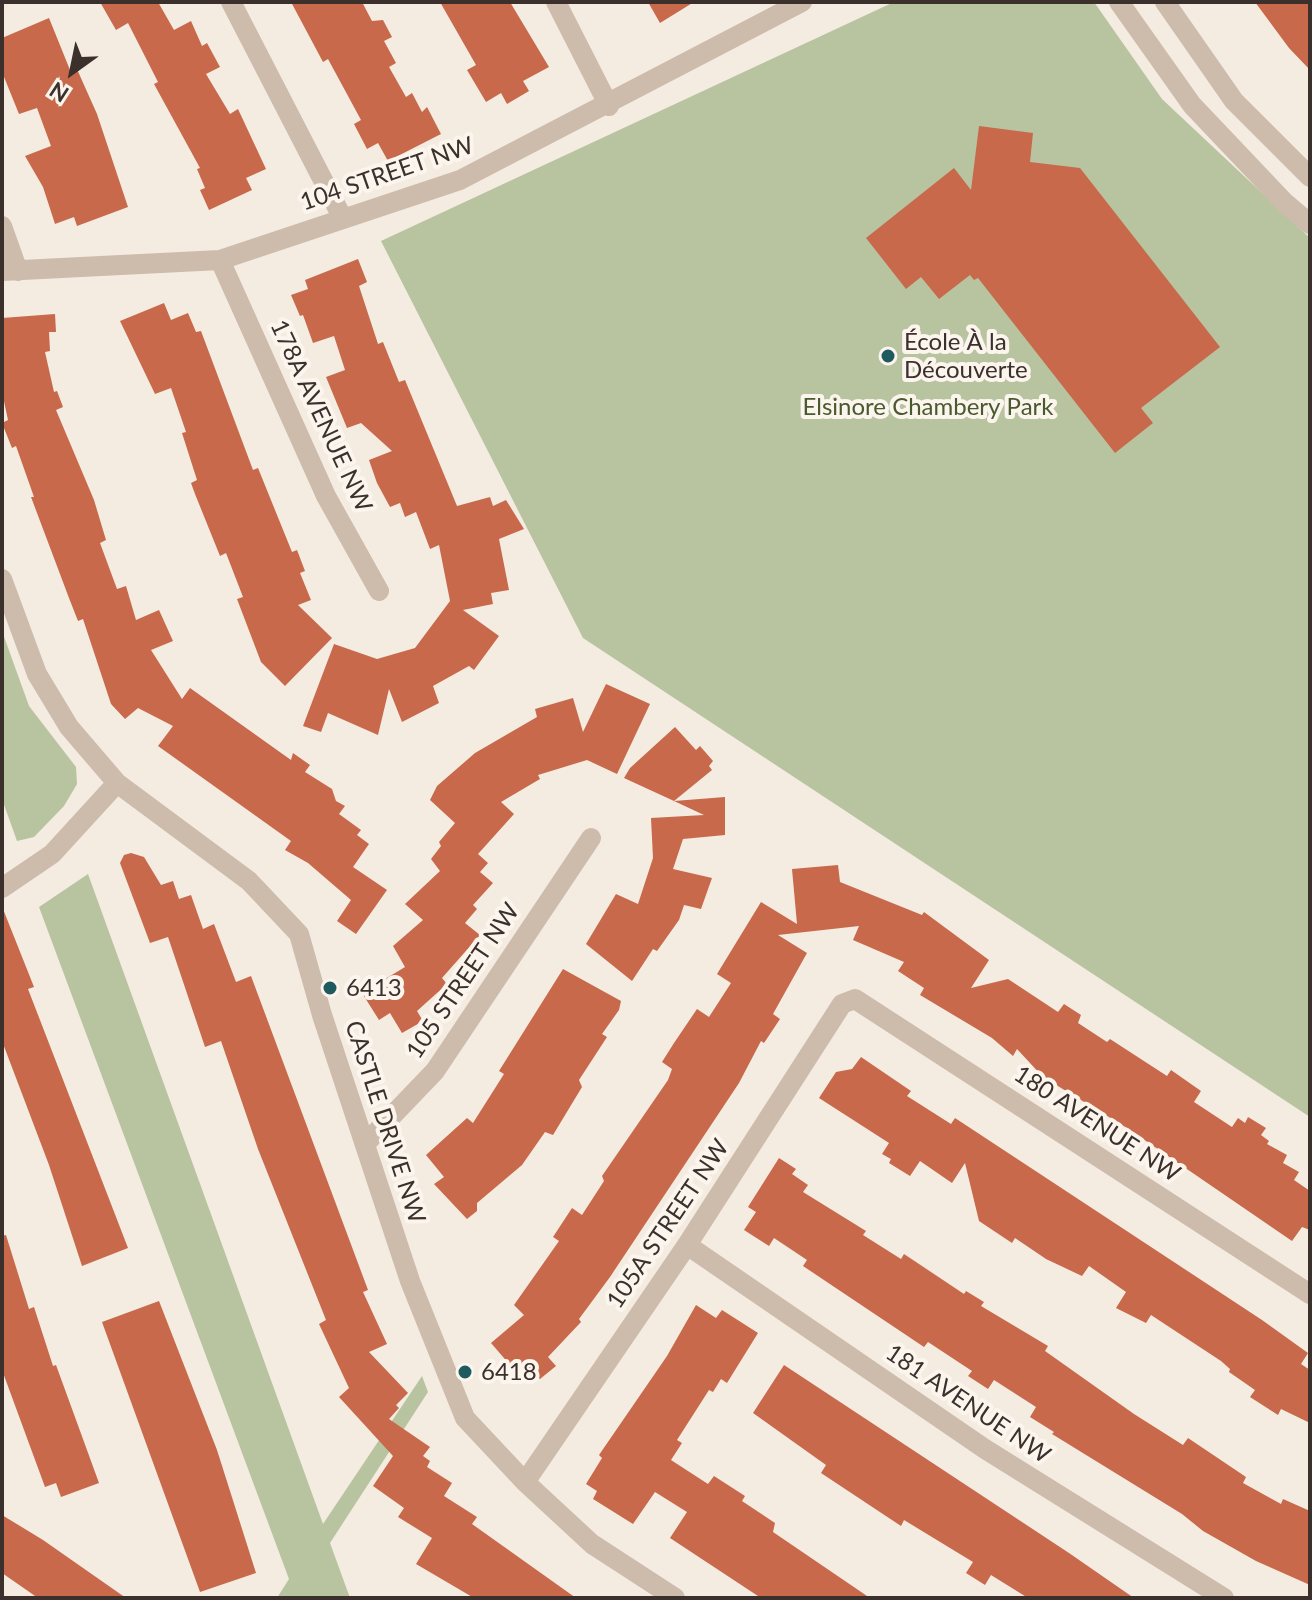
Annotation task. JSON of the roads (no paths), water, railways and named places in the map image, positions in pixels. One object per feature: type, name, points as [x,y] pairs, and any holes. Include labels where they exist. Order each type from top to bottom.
[{"type":"street","points":[[231,2],[342,217]]},
{"type":"street","points":[[556,2],[609,106]]},
{"type":"street","name":"104 STREET NW","points":[[10,271],[220,260],[460,180],[609,106],[802,2]]},
{"type":"street","points":[[1119,2],[1192,105],[1284,202],[1310,224]]},
{"type":"street","points":[[1165,2],[1234,101],[1310,177]]},
{"type":"street","points":[[2,226],[10,271]]},
{"type":"street","name":"178A AVENUE NW","points":[[220,260],[326,496],[379,591]]},
{"type":"street","name":"CASTLE DRIVE NW","points":[[2,579],[37,674],[69,727],[117,783],[249,881],[299,934],[322,1015],[410,1281],[465,1418],[525,1482],[592,1544],[675,1598]]},
{"type":"street","points":[[2,888],[52,854],[117,783]]},
{"type":"street","name":"105 STREET NW","points":[[365,1144],[435,1071],[591,838]]},
{"type":"street","name":"105A STREET NW","points":[[525,1482],[687,1245],[842,1004],[855,999]]},
{"type":"street","name":"180 AVENUE NW","points":[[855,999],[1310,1294]]},
{"type":"street","name":"181 AVENUE NW","points":[[687,1245],[985,1449],[1224,1598]]},
{"type":"place","name":"École À la Découverte","points":[[888,356]]},
{"type":"place","name":"6413","points":[[330,988]]},
{"type":"place","name":"6418","points":[[465,1372]]},
{"type":"park label","name":"Elsinore Chambery Park","points":[[928,407]]}]
